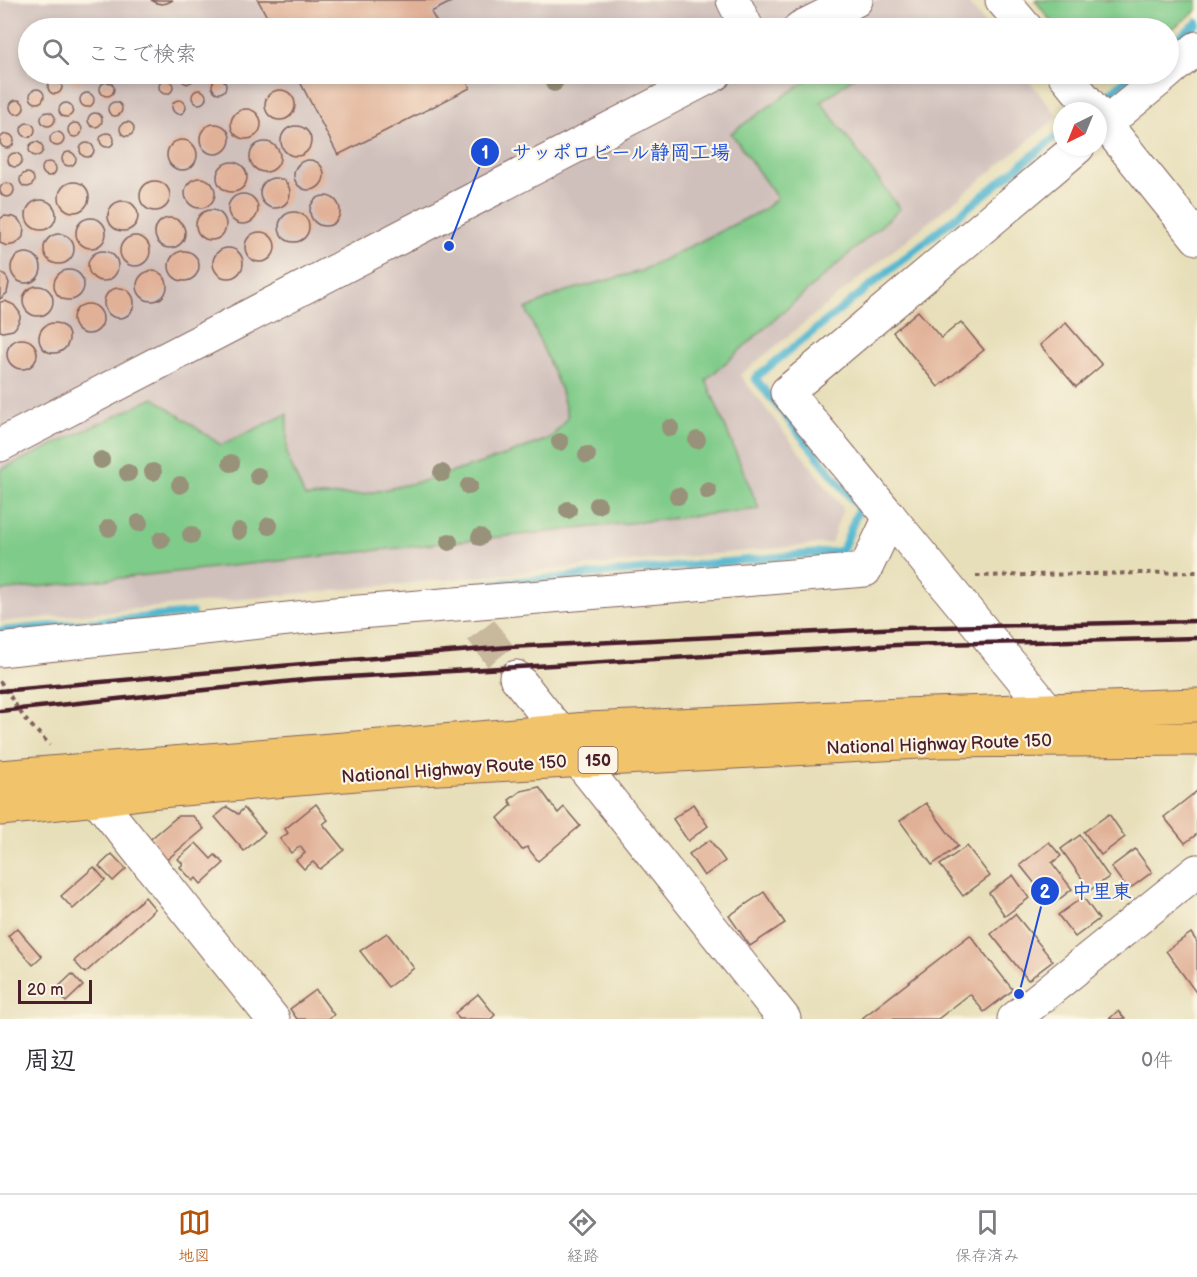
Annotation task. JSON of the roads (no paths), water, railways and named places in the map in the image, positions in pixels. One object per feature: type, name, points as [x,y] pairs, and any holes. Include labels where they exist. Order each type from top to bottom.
[{"type":"highway","name":"National Highway Route 150","points":[[0,777],[559,731],[891,715],[1197,705]]},
{"type":"highway","name":"National Highway Route 150","points":[[0,809],[148,792],[403,770],[938,741],[1197,739]]},
{"type":"street","points":[[733,0],[742,18]]},
{"type":"street","points":[[820,18],[856,0]]},
{"type":"street","points":[[1002,0],[1017,18]]},
{"type":"street","points":[[1179,64],[1197,48]]},
{"type":"street","points":[[0,445],[696,84]]},
{"type":"street","points":[[1072,84],[1085,102]]},
{"type":"street","points":[[1107,115],[1152,84]]},
{"type":"street","points":[[1107,130],[1197,238]]},
{"type":"street","points":[[1048,710],[787,392],[1067,156]]},
{"type":"street","points":[[0,650],[335,615],[475,617],[865,570],[890,517]]},
{"type":"street","points":[[516,677],[559,731]]},
{"type":"street","points":[[579,761],[784,1019]]},
{"type":"street","points":[[97,799],[273,1019]]},
{"type":"street","points":[[1014,1019],[1193,881]]},
{"type":"waterway","points":[[1179,37],[1197,23]]},
{"type":"waterway","points":[[1098,102],[1121,84]]},
{"type":"waterway","points":[[470,586],[842,551],[859,508],[755,378],[1053,139]]},
{"type":"waterway","points":[[0,631],[192,613]]},
{"type":"tunnel","points":[[481,630],[516,677]]},
{"type":"railway","points":[[0,691],[509,647],[901,628],[1197,621]]},
{"type":"railway","points":[[0,711],[313,679],[897,645],[1197,638]]},
{"type":"place","name":"サッポロビール静岡工場","points":[[449,246]]},
{"type":"place","name":"中里東","points":[[1019,994]]}]
